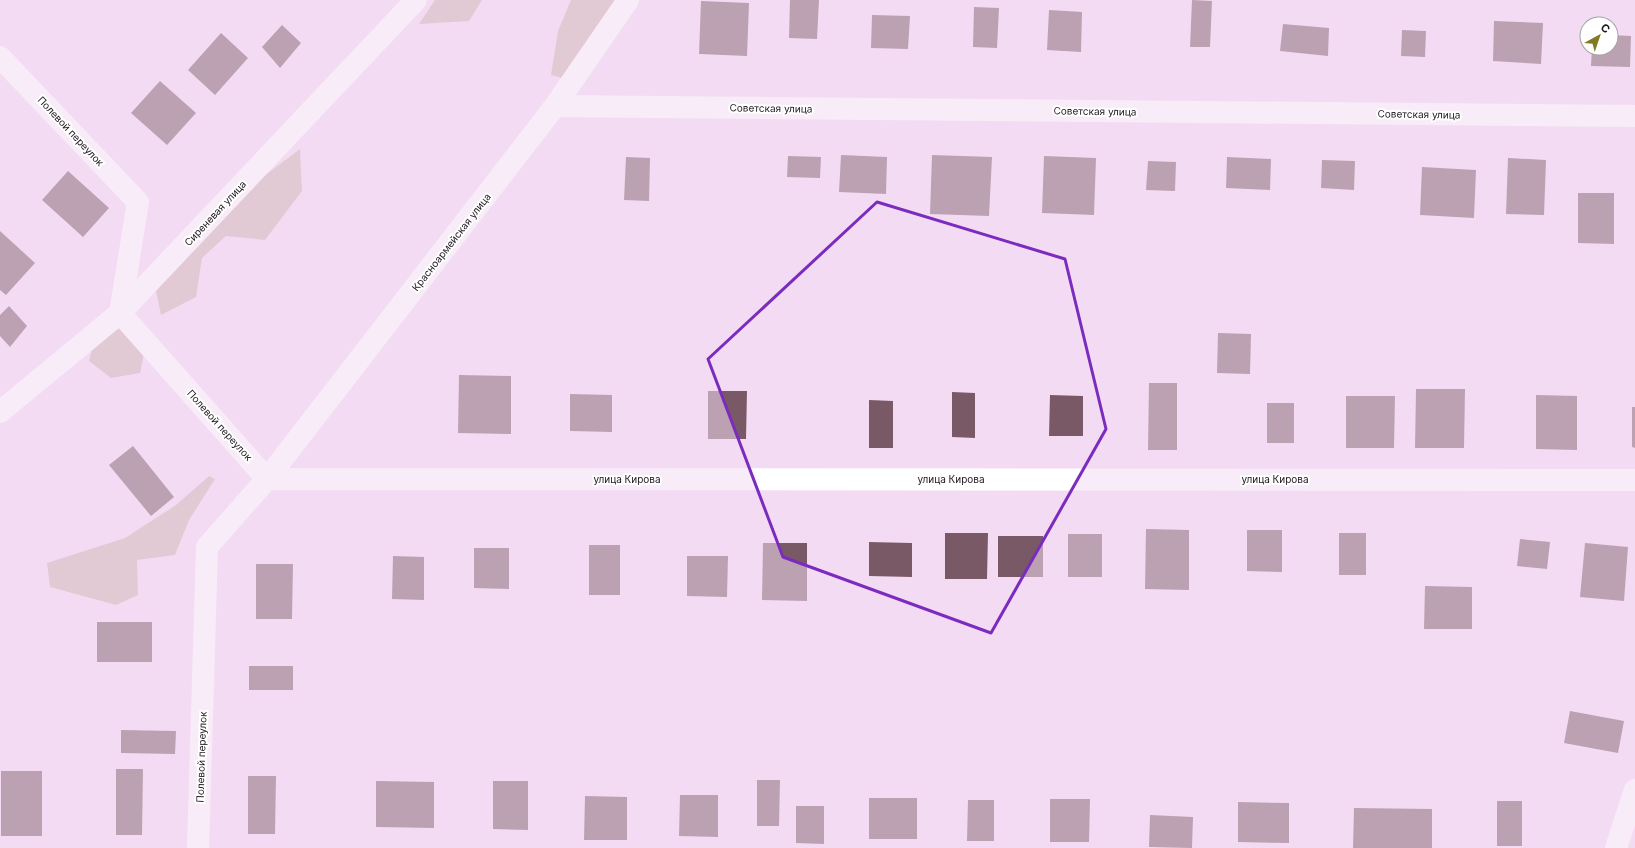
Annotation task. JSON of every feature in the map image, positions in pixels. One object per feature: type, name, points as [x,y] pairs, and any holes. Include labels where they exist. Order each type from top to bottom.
[{"type":"street","name":"Сиреневая улица","points":[[0,412],[120,313],[416,0]]},
{"type":"street","name":"Красноармейская улица","points":[[267,479],[555,106],[628,0]]},
{"type":"street","name":"Полевой переулок","points":[[0,56],[138,202],[120,313],[267,479],[207,547],[198,848]]},
{"type":"street","name":"Советская улица","points":[[555,106],[1635,116]]},
{"type":"street","name":"улица Кирова","points":[[267,479],[1635,480]]},
{"type":"street","points":[[1616,848],[1635,790]]},
{"type":"highlighted area","points":[[877,202],[1065,259],[1106,429],[991,633],[783,557],[708,359]]},
{"type":"shaded area","points":[[435,0],[482,0],[469,21],[419,24]]},
{"type":"shaded area","points":[[571,0],[623,0],[569,80],[551,75],[558,31]]},
{"type":"shaded area","points":[[300,149],[302,191],[265,240],[226,236],[202,258],[196,297],[161,315],[156,291],[182,248],[248,188]]},
{"type":"shaded area","points":[[119,327],[145,348],[140,373],[111,378],[89,361],[93,345]]},
{"type":"shaded area","points":[[209,476],[215,479],[189,520],[175,555],[137,560],[138,595],[116,605],[50,587],[47,563],[125,538],[176,505]]},
{"type":"building","points":[[790,0],[819,0],[817,39],[789,38]]},
{"type":"building","points":[[1192,0],[1212,1],[1210,47],[1190,47]]},
{"type":"building","points":[[701,1],[749,3],[747,56],[699,54]]},
{"type":"building","points":[[974,7],[999,8],[997,48],[973,47]]},
{"type":"building","points":[[1049,10],[1082,12],[1081,52],[1047,50]]},
{"type":"building","points":[[872,15],[910,16],[908,49],[871,48]]},
{"type":"building","points":[[1494,21],[1543,23],[1541,64],[1493,61]]},
{"type":"building","points":[[1283,24],[1329,28],[1328,56],[1280,51]]},
{"type":"building","points":[[282,25],[301,43],[280,68],[262,47]]},
{"type":"building","points":[[1402,30],[1426,31],[1425,57],[1401,56]]},
{"type":"building","points":[[221,33],[248,58],[215,95],[188,70]]},
{"type":"building","points":[[1619,35],[1631,36],[1630,67],[1591,66],[1592,56],[1619,56]]},
{"type":"building","points":[[160,81],[196,113],[167,145],[131,113]]},
{"type":"building","points":[[841,155],[887,157],[886,194],[839,192]]},
{"type":"building","points":[[932,155],[992,157],[989,216],[930,214]]},
{"type":"building","points":[[788,156],[821,157],[820,178],[787,177]]},
{"type":"building","points":[[1044,156],[1096,158],[1094,215],[1042,213]]},
{"type":"building","points":[[626,157],[650,158],[649,201],[624,200]]},
{"type":"building","points":[[1227,157],[1271,159],[1270,190],[1226,188]]},
{"type":"building","points":[[1508,158],[1546,160],[1544,215],[1506,214]]},
{"type":"building","points":[[1322,160],[1355,161],[1354,190],[1321,188]]},
{"type":"building","points":[[1148,161],[1176,162],[1175,191],[1146,190]]},
{"type":"building","points":[[1422,167],[1476,170],[1474,218],[1420,215]]},
{"type":"building","points":[[68,171],[109,208],[83,237],[42,200]]},
{"type":"building","points":[[1578,193],[1614,193],[1614,244],[1578,243]]},
{"type":"building","points":[[0,231],[35,263],[6,295],[0,290]]},
{"type":"building","points":[[9,306],[27,326],[10,347],[0,336],[0,315]]},
{"type":"building","points":[[1218,333],[1251,334],[1250,374],[1217,373]]},
{"type":"building","points":[[459,375],[511,376],[511,434],[458,433]]},
{"type":"building","points":[[1149,383],[1177,383],[1177,450],[1148,450]]},
{"type":"building","points":[[1416,389],[1465,389],[1464,448],[1415,448]]},
{"type":"building","points":[[708,391],[747,391],[746,439],[708,439]]},
{"type":"building","points":[[952,392],[975,393],[975,438],[952,437]]},
{"type":"building","points":[[570,394],[612,395],[612,432],[570,431]]},
{"type":"building","points":[[1050,395],[1083,396],[1083,436],[1049,436]]},
{"type":"building","points":[[1536,395],[1577,396],[1577,450],[1536,449]]},
{"type":"building","points":[[1346,396],[1395,396],[1394,448],[1346,448]]},
{"type":"building","points":[[869,400],[893,401],[893,448],[869,448]]},
{"type":"building","points":[[1267,403],[1294,403],[1294,443],[1267,443]]},
{"type":"building","points":[[1632,407],[1635,407],[1635,448],[1632,447]]},
{"type":"building","points":[[133,446],[174,497],[151,516],[109,465]]},
{"type":"building","points":[[1146,529],[1189,530],[1189,590],[1145,589]]},
{"type":"building","points":[[1247,530],[1282,530],[1282,572],[1247,571]]},
{"type":"building","points":[[945,533],[988,533],[987,579],[945,579]]},
{"type":"building","points":[[1339,533],[1366,533],[1366,575],[1339,575]]},
{"type":"building","points":[[1068,534],[1102,534],[1102,577],[1068,577]]},
{"type":"building","points":[[998,536],[1043,536],[1043,577],[998,577]]},
{"type":"building","points":[[1520,539],[1550,542],[1547,569],[1517,566]]},
{"type":"building","points":[[869,542],[912,543],[912,577],[869,576]]},
{"type":"building","points":[[763,543],[807,543],[807,601],[762,600]]},
{"type":"building","points":[[1585,543],[1628,547],[1624,601],[1580,597]]},
{"type":"building","points":[[589,545],[620,545],[620,595],[589,595]]},
{"type":"building","points":[[474,548],[509,548],[509,589],[474,588]]},
{"type":"building","points":[[393,556],[424,557],[424,600],[392,599]]},
{"type":"building","points":[[687,556],[728,556],[727,597],[687,596]]},
{"type":"building","points":[[256,564],[293,564],[292,619],[256,619]]},
{"type":"building","points":[[1425,586],[1472,587],[1472,629],[1424,629]]},
{"type":"building","points":[[97,622],[152,622],[152,662],[97,662]]},
{"type":"building","points":[[249,666],[293,666],[293,690],[249,690]]},
{"type":"building","points":[[1570,711],[1624,721],[1618,753],[1564,743]]},
{"type":"building","points":[[121,730],[176,731],[175,754],[121,753]]},
{"type":"building","points":[[116,769],[143,769],[142,835],[116,835]]},
{"type":"building","points":[[1,771],[42,771],[42,836],[1,836]]},
{"type":"building","points":[[248,776],[276,776],[275,834],[248,834]]},
{"type":"building","points":[[757,780],[780,780],[779,826],[757,826]]},
{"type":"building","points":[[376,781],[434,782],[434,828],[376,827]]},
{"type":"building","points":[[493,781],[528,781],[528,830],[493,829]]},
{"type":"building","points":[[680,795],[718,795],[718,837],[679,836]]},
{"type":"building","points":[[585,796],[627,797],[627,840],[584,840]]},
{"type":"building","points":[[869,798],[917,798],[917,839],[869,839]]},
{"type":"building","points":[[1050,799],[1090,799],[1089,842],[1050,842]]},
{"type":"building","points":[[968,800],[994,800],[994,841],[967,841]]},
{"type":"building","points":[[1497,801],[1522,801],[1522,846],[1497,846]]},
{"type":"building","points":[[1238,802],[1289,803],[1289,843],[1238,842]]},
{"type":"building","points":[[796,806],[824,806],[824,844],[796,843]]},
{"type":"building","points":[[1354,808],[1432,809],[1432,848],[1353,848]]},
{"type":"building","points":[[1150,815],[1193,817],[1192,848],[1149,847]]}]
